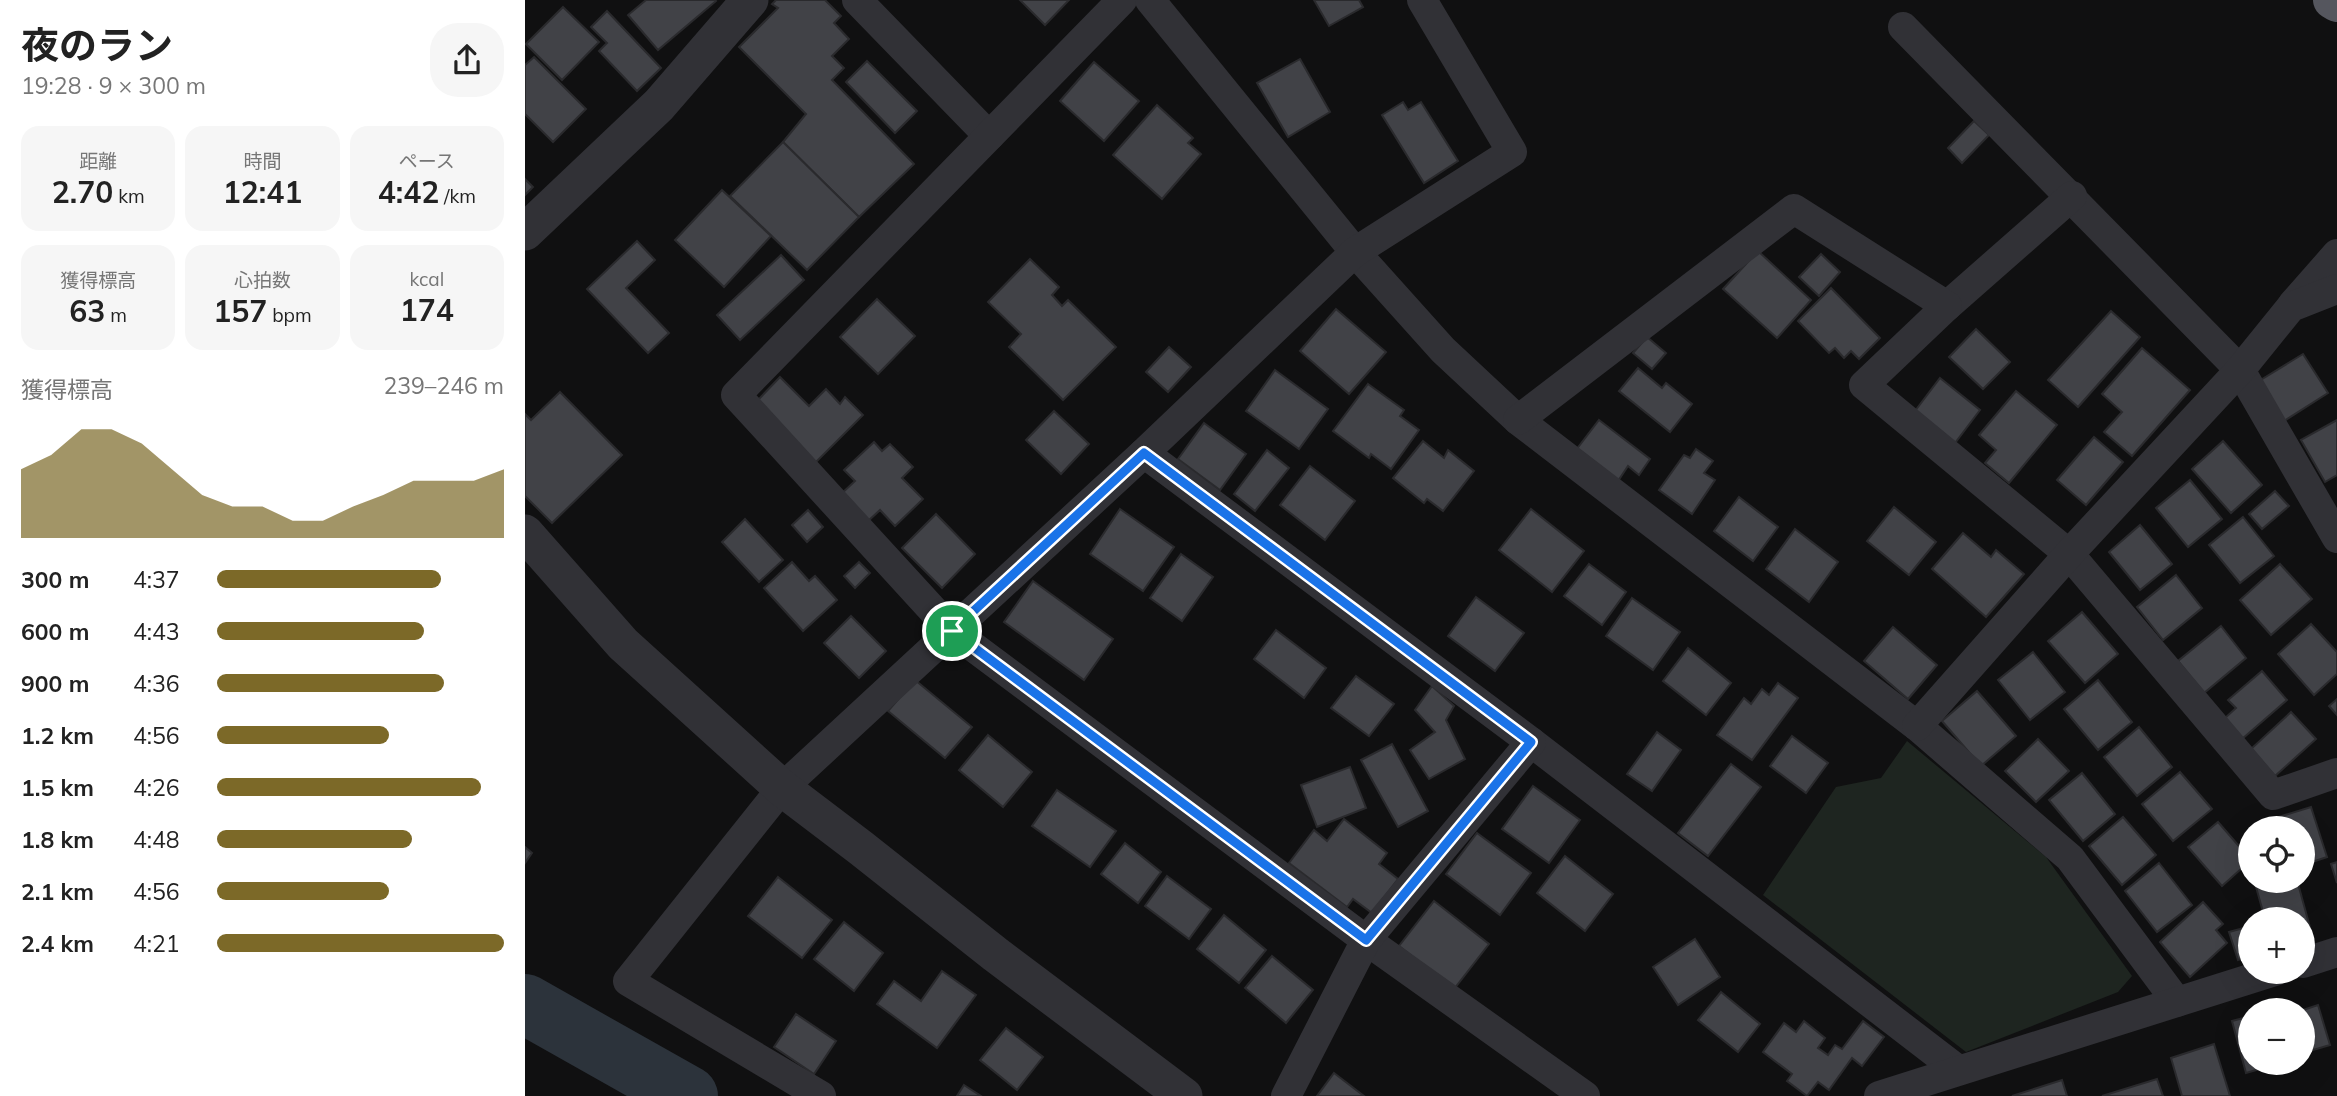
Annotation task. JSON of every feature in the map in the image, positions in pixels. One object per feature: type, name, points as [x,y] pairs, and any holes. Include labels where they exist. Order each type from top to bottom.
[{"type":"highway","points":[[2332,0],[2337,3]]},
{"type":"street","points":[[525,232],[659,105],[750,0]]},
{"type":"street","points":[[857,0],[989,136]]},
{"type":"street","points":[[1122,0],[736,395],[952,631],[1366,940],[1585,1096]]},
{"type":"street","points":[[1150,0],[1356,252],[1443,350],[1518,420],[1917,726],[2070,858],[2176,1002]]},
{"type":"street","points":[[821,1096],[628,981],[782,788],[1144,453],[1356,252],[1512,152],[1422,0]]},
{"type":"street","points":[[1903,27],[2072,196],[2240,370],[2337,538]]},
{"type":"street","points":[[2072,196],[1947,306],[1864,385],[2069,554],[2273,795],[2337,773]]},
{"type":"street","points":[[1518,420],[1794,209],[1947,306]]},
{"type":"street","points":[[1917,726],[2069,554],[2240,370],[2337,254]]},
{"type":"street","points":[[2291,307],[2337,289]]},
{"type":"street","points":[[1144,453],[1531,742],[1958,1070]]},
{"type":"street","points":[[525,533],[624,644],[782,788],[995,954],[1184,1096]]},
{"type":"street","points":[[1286,1096],[1366,940],[1531,742]]},
{"type":"street","points":[[2315,958],[2337,952]]},
{"type":"street","points":[[1879,1096],[2238,983]]},
{"type":"shaded area","points":[[1907,741],[2046,857],[2132,976],[2118,992],[1966,1052],[1763,895],[1836,787],[1881,778]]},
{"type":"building","points":[[646,0],[716,1],[658,50],[628,15]]},
{"type":"building","points":[[776,0],[825,0],[841,16],[834,23],[849,39],[832,56],[844,68],[832,80],[914,164],[859,217],[783,142],[806,114],[739,47],[778,8],[772,4]]},
{"type":"building","points":[[1020,0],[1069,0],[1045,25]]},
{"type":"building","points":[[1314,0],[1359,0],[1363,7],[1329,26]]},
{"type":"building","points":[[563,7],[599,42],[562,80],[526,44]]},
{"type":"building","points":[[607,11],[661,68],[637,91],[599,51],[607,43],[591,27]]},
{"type":"building","points":[[534,57],[586,109],[553,142],[525,114],[525,65]]},
{"type":"building","points":[[1300,59],[1330,112],[1288,137],[1257,83]]},
{"type":"building","points":[[867,61],[917,111],[895,133],[846,82]]},
{"type":"building","points":[[1094,62],[1139,101],[1104,141],[1060,101]]},
{"type":"building","points":[[1403,102],[1408,110],[1421,102],[1458,161],[1424,183],[1382,115]]},
{"type":"building","points":[[1157,105],[1193,138],[1188,143],[1201,154],[1162,199],[1113,155]]},
{"type":"building","points":[[1974,121],[1989,135],[1962,163],[1948,148]]},
{"type":"building","points":[[783,142],[859,217],[807,270],[730,196]]},
{"type":"building","points":[[525,179],[533,187],[525,195]]},
{"type":"building","points":[[722,190],[771,236],[724,287],[675,240]]},
{"type":"building","points":[[637,241],[655,260],[626,288],[669,333],[648,353],[587,289]]},
{"type":"building","points":[[1758,251],[1811,300],[1777,338],[1723,289]]},
{"type":"building","points":[[1821,254],[1840,272],[1819,296],[1799,277]]},
{"type":"building","points":[[781,255],[804,280],[740,340],[717,315]]},
{"type":"building","points":[[1030,259],[1059,287],[1052,295],[1062,306],[1068,300],[1116,347],[1063,400],[1009,347],[1021,334],[988,302]]},
{"type":"building","points":[[1831,288],[1880,338],[1859,359],[1851,351],[1844,358],[1835,348],[1829,353],[1798,321]]},
{"type":"building","points":[[877,299],[915,336],[878,374],[840,337]]},
{"type":"building","points":[[1336,309],[1386,352],[1349,394],[1300,351]]},
{"type":"building","points":[[2111,311],[2140,337],[2078,407],[2048,380]]},
{"type":"building","points":[[1976,329],[2010,362],[1983,389],[1949,357]]},
{"type":"building","points":[[1647,337],[1666,353],[1652,369],[1633,353]]},
{"type":"building","points":[[1169,347],[1191,367],[1168,392],[1146,372]]},
{"type":"building","points":[[2142,348],[2190,390],[2132,456],[2104,432],[2122,412],[2102,394]]},
{"type":"building","points":[[2303,354],[2328,393],[2284,421],[2259,381]]},
{"type":"building","points":[[1638,368],[1662,388],[1666,383],[1692,404],[1670,432],[1619,391]]},
{"type":"building","points":[[1275,370],[1328,409],[1299,449],[1246,411]]},
{"type":"building","points":[[780,377],[809,406],[826,389],[840,404],[845,397],[863,415],[811,467],[757,401]]},
{"type":"building","points":[[1940,378],[1980,410],[1955,443],[1915,411]]},
{"type":"building","points":[[1368,384],[1404,410],[1400,416],[1419,430],[1391,469],[1371,454],[1369,458],[1333,431]]},
{"type":"building","points":[[2016,391],[2057,425],[2009,483],[1985,463],[1996,450],[1979,435]]},
{"type":"building","points":[[560,392],[622,455],[552,523],[525,496],[525,414],[531,420]]},
{"type":"building","points":[[1054,411],[1089,444],[1061,474],[1026,440]]},
{"type":"building","points":[[1599,420],[1650,459],[1639,475],[1628,466],[1618,481],[1576,450]]},
{"type":"building","points":[[2337,420],[2337,475],[2325,482],[2301,440]]},
{"type":"building","points":[[1204,423],[1246,454],[1220,490],[1178,459]]},
{"type":"building","points":[[2094,437],[2123,462],[2086,505],[2057,480]]},
{"type":"building","points":[[1423,441],[1444,458],[1448,450],[1474,471],[1443,511],[1427,499],[1424,503],[1393,478]]},
{"type":"building","points":[[2223,441],[2262,485],[2231,513],[2192,469]]},
{"type":"building","points":[[874,442],[882,451],[890,444],[913,467],[902,478],[923,499],[895,526],[880,510],[867,522],[840,495],[855,481],[844,470]]},
{"type":"building","points":[[1696,449],[1713,461],[1704,473],[1715,480],[1692,514],[1659,490],[1684,455],[1690,458]]},
{"type":"building","points":[[1267,450],[1289,468],[1255,511],[1234,494]]},
{"type":"building","points":[[1310,466],[1355,501],[1325,540],[1280,505]]},
{"type":"building","points":[[2190,480],[2222,519],[2188,547],[2156,508]]},
{"type":"building","points":[[2275,491],[2289,506],[2262,529],[2249,514]]},
{"type":"building","points":[[1739,497],[1778,527],[1753,561],[1714,531]]},
{"type":"building","points":[[1894,507],[1936,542],[1909,575],[1867,541]]},
{"type":"building","points":[[1120,509],[1174,547],[1143,591],[1090,554]]},
{"type":"building","points":[[1531,509],[1584,551],[1552,592],[1499,550]]},
{"type":"building","points":[[808,510],[823,527],[807,542],[792,525]]},
{"type":"building","points":[[936,514],[975,554],[942,588],[902,548]]},
{"type":"building","points":[[2243,517],[2274,556],[2240,583],[2209,545]]},
{"type":"building","points":[[745,519],[783,560],[759,582],[722,542]]},
{"type":"building","points":[[2140,525],[2172,564],[2140,590],[2109,552]]},
{"type":"building","points":[[1795,529],[1838,562],[1809,602],[1766,569]]},
{"type":"building","points":[[1963,533],[1991,557],[1996,550],[2024,574],[1986,617],[1932,569]]},
{"type":"building","points":[[1181,554],[1213,577],[1182,621],[1150,598]]},
{"type":"building","points":[[792,562],[809,581],[815,576],[837,600],[803,631],[764,588]]},
{"type":"building","points":[[859,562],[870,573],[855,588],[844,576]]},
{"type":"building","points":[[1589,564],[1626,592],[1602,625],[1564,596]]},
{"type":"building","points":[[2280,564],[2312,599],[2271,635],[2240,600]]},
{"type":"building","points":[[2176,575],[2202,608],[2163,640],[2137,607]]},
{"type":"building","points":[[1033,581],[1113,639],[1084,680],[1004,622]]},
{"type":"building","points":[[1476,597],[1524,633],[1495,671],[1448,636]]},
{"type":"building","points":[[1632,598],[1680,632],[1653,670],[1606,636]]},
{"type":"building","points":[[2082,612],[2118,654],[2085,683],[2048,641]]},
{"type":"building","points":[[851,616],[886,651],[859,678],[824,643]]},
{"type":"building","points":[[2311,624],[2337,652],[2337,674],[2314,695],[2278,654]]},
{"type":"building","points":[[2221,626],[2246,658],[2204,693],[2178,661]]},
{"type":"building","points":[[1893,627],[1937,665],[1908,699],[1864,661]]},
{"type":"building","points":[[1276,630],[1326,668],[1304,698],[1254,659]]},
{"type":"building","points":[[1688,648],[1731,683],[1706,715],[1663,681]]},
{"type":"building","points":[[2033,652],[2065,692],[2030,720],[1998,680]]},
{"type":"building","points":[[2262,671],[2287,700],[2242,739],[2225,718],[2236,708],[2228,700]]},
{"type":"building","points":[[1356,676],[1394,704],[1369,736],[1331,708]]},
{"type":"building","points":[[915,680],[972,727],[945,758],[888,711]]},
{"type":"building","points":[[2098,680],[2132,722],[2098,750],[2064,709]]},
{"type":"building","points":[[1778,683],[1798,698],[1752,760],[1717,735],[1744,698],[1751,704],[1762,689],[1769,695]]},
{"type":"building","points":[[1432,686],[1454,706],[1446,720],[1465,759],[1429,779],[1410,750],[1435,732],[1415,710]]},
{"type":"building","points":[[1977,691],[2016,736],[1981,766],[1942,721]]},
{"type":"building","points":[[2337,699],[2337,715],[2329,706]]},
{"type":"building","points":[[2291,712],[2316,739],[2275,776],[2251,749]]},
{"type":"building","points":[[2139,727],[2172,767],[2137,796],[2104,757]]},
{"type":"building","points":[[1657,732],[1681,750],[1652,791],[1627,774]]},
{"type":"building","points":[[988,735],[1032,772],[1003,807],[959,770]]},
{"type":"building","points":[[1792,736],[1828,763],[1806,793],[1770,766]]},
{"type":"building","points":[[2038,739],[2069,771],[2036,802],[2005,771]]},
{"type":"building","points":[[1392,744],[1428,811],[1398,827],[1361,760]]},
{"type":"building","points":[[1731,764],[1761,787],[1708,856],[1678,833]]},
{"type":"building","points":[[1350,767],[1366,808],[1317,827],[1301,785]]},
{"type":"building","points":[[2180,772],[2212,809],[2173,841],[2142,804]]},
{"type":"building","points":[[2082,773],[2115,814],[2083,841],[2049,800]]},
{"type":"building","points":[[1533,786],[1580,820],[1549,863],[1502,829]]},
{"type":"building","points":[[1057,790],[1116,831],[1090,867],[1032,826]]},
{"type":"building","points":[[2311,807],[2314,816],[2282,816]]},
{"type":"building","points":[[2123,817],[2156,855],[2122,885],[2089,846]]},
{"type":"building","points":[[1344,819],[1387,853],[1379,864],[1398,879],[1372,913],[1353,899],[1347,907],[1289,863],[1314,830],[1327,841]]},
{"type":"building","points":[[2315,820],[2327,857],[2315,861]]},
{"type":"building","points":[[2218,822],[2238,845],[2238,872],[2222,886],[2188,847]]},
{"type":"building","points":[[1477,833],[1531,873],[1500,915],[1446,874]]},
{"type":"building","points":[[1125,843],[1161,872],[1138,903],[1101,874]]},
{"type":"building","points":[[525,847],[532,853],[525,863]]},
{"type":"building","points":[[1565,856],[1613,894],[1585,931],[1537,893]]},
{"type":"building","points":[[2337,862],[2337,883],[2331,864]]},
{"type":"building","points":[[2159,863],[2192,905],[2157,932],[2125,891]]},
{"type":"building","points":[[1167,876],[1211,909],[1189,939],[1145,906]]},
{"type":"building","points":[[778,877],[832,920],[802,958],[748,916]]},
{"type":"building","points":[[2258,893],[2301,893],[2304,907],[2262,907]]},
{"type":"building","points":[[1434,901],[1489,944],[1454,989],[1399,946]]},
{"type":"building","points":[[2203,902],[2223,924],[2216,930],[2227,943],[2190,977],[2160,942]]},
{"type":"building","points":[[1224,915],[1266,950],[1239,983],[1197,949]]},
{"type":"building","points":[[844,922],[883,953],[854,991],[814,959]]},
{"type":"building","points":[[2238,930],[2238,960],[2229,932]]},
{"type":"building","points":[[1695,939],[1720,977],[1678,1005],[1653,967]]},
{"type":"building","points":[[1272,956],[1313,990],[1286,1023],[1245,988]]},
{"type":"building","points":[[942,971],[976,995],[937,1048],[877,1004],[894,981],[921,1001]]},
{"type":"building","points":[[1721,992],[1760,1024],[1738,1052],[1698,1020]]},
{"type":"building","points":[[2318,1005],[2330,1045],[2315,1049],[2315,1006]]},
{"type":"building","points":[[796,1014],[836,1041],[814,1074],[774,1047]]},
{"type":"building","points":[[2238,1019],[2238,1043],[2232,1021]]},
{"type":"building","points":[[1804,1021],[1825,1038],[1818,1048],[1828,1055],[1835,1045],[1842,1049],[1863,1021],[1884,1037],[1862,1066],[1852,1058],[1829,1090],[1818,1082],[1807,1096],[1787,1081],[1792,1074],[1763,1052],[1784,1023],[1796,1032]]},
{"type":"building","points":[[1006,1028],[1043,1057],[1017,1090],[980,1060]]},
{"type":"building","points":[[2214,1044],[2230,1096],[2182,1096],[2171,1058]]},
{"type":"building","points":[[1334,1073],[1364,1096],[1317,1096]]},
{"type":"building","points":[[2157,1079],[2163,1096],[2102,1096]]},
{"type":"building","points":[[2062,1080],[2067,1096],[2012,1096]]},
{"type":"building","points":[[964,1085],[981,1096],[957,1096]]},
{"type":"waterway","points":[[525,1004],[688,1096]]},
{"type":"route","points":[[1144,453],[1531,742],[1366,940],[952,631],[1144,453]]}]
